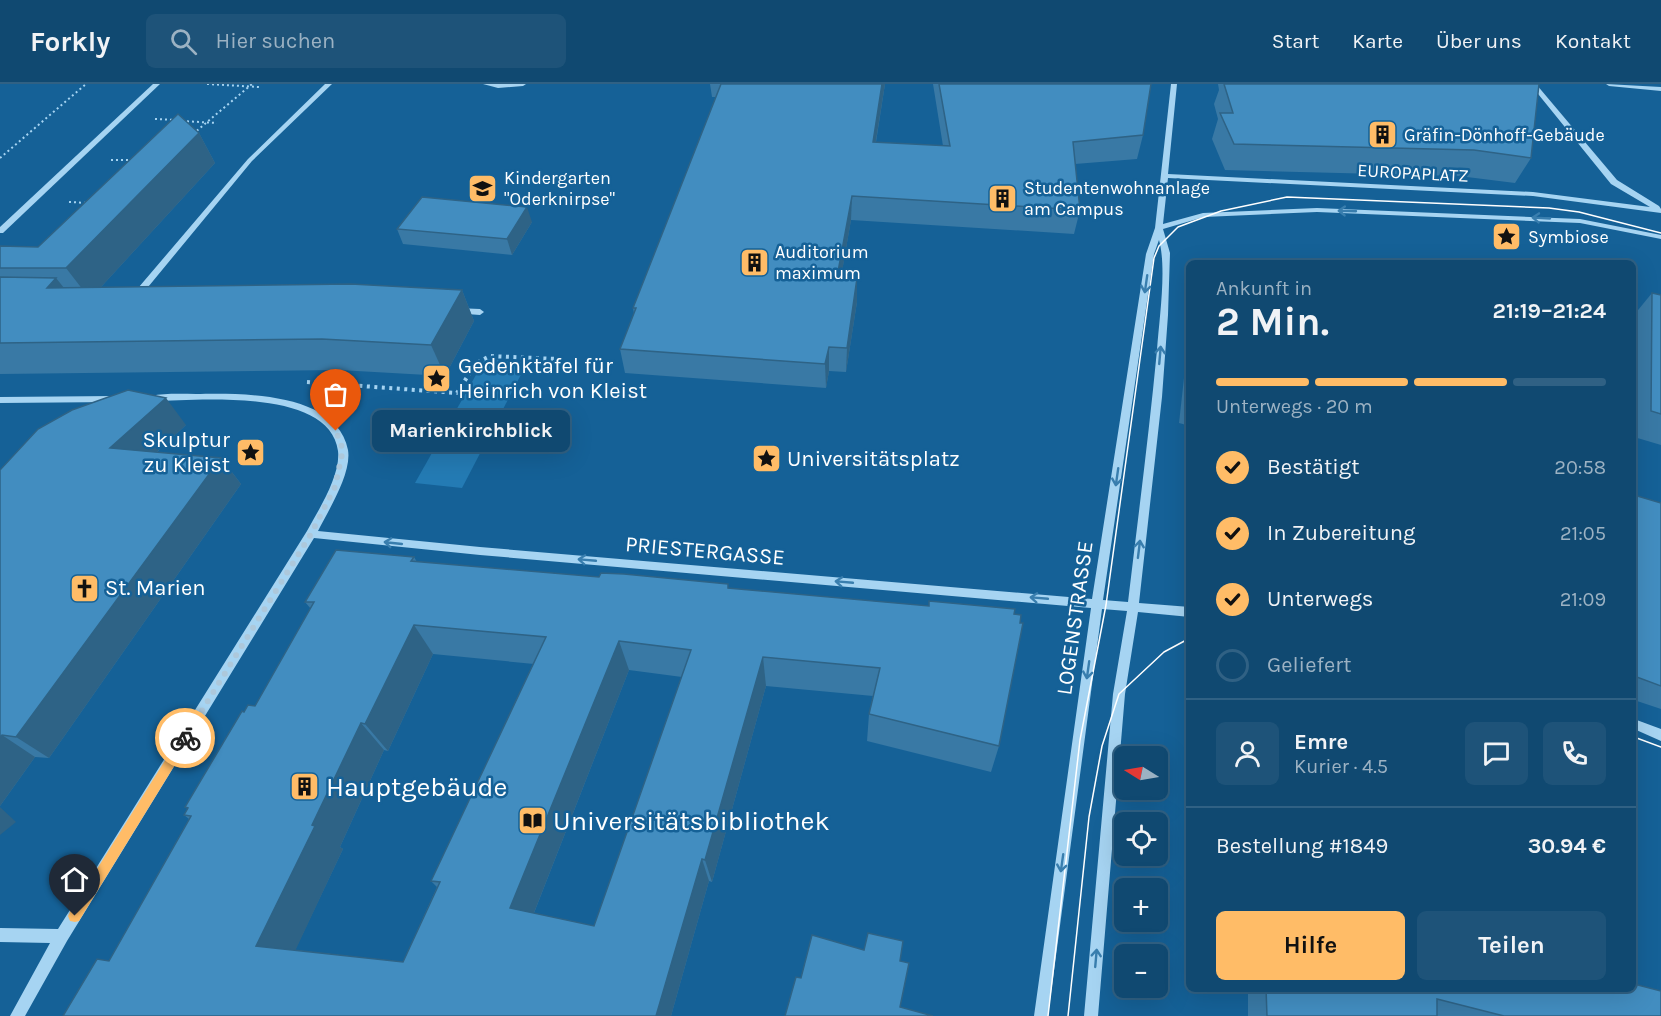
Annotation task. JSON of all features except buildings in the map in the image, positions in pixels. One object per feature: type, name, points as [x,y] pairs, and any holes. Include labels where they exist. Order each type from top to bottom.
[{"type":"street","points":[[0,231],[157,84]]},
{"type":"street","points":[[141,304],[130,304],[250,160],[329,84]]},
{"type":"street","points":[[486,84],[498,86],[523,84]]},
{"type":"street","name":"LOGENSTRASSE","points":[[1041,1016],[1097,603],[1150,254],[1159,228],[1174,84]]},
{"type":"street","points":[[1533,84],[1614,182],[1660,211]]},
{"type":"street","points":[[1609,84],[1661,88]]},
{"type":"street","name":"EUROPAPLATZ","points":[[1164,176],[1533,194],[1660,211]]},
{"type":"street","points":[[1159,228],[1203,215],[1259,210],[1317,210],[1580,221],[1661,237]]},
{"type":"street","name":"LOGENSTRASSE","points":[[1091,1016],[1119,694],[1133,607],[1164,315],[1166,252],[1159,228]]},
{"type":"street","points":[[445,311],[480,312]]},
{"type":"street","points":[[17,1016],[62,936],[311,534],[335,487],[343,450],[336,431],[324,418],[290,403],[239,398],[144,399]]},
{"type":"street","points":[[0,400],[132,399]]},
{"type":"street","name":"PRIESTERGASSE","points":[[311,534],[480,551],[1186,612]]},
{"type":"street","points":[[1636,725],[1661,735]]},
{"type":"street","points":[[0,935],[62,936]]},
{"type":"path","points":[[0,158],[86,84]]},
{"type":"path","points":[[207,84],[259,87]]},
{"type":"path","points":[[189,138],[250,85]]},
{"type":"path","points":[[146,118],[217,123]]},
{"type":"path","points":[[102,159],[143,160]]},
{"type":"path","points":[[67,202],[89,203]]},
{"type":"shaded area","points":[[485,359],[527,363],[462,488],[415,483]]},
{"type":"tram line","points":[[1048,1016],[1080,740],[1106,605],[1154,258],[1159,246],[1178,227],[1221,211],[1287,197],[1549,208],[1579,212],[1661,233]]},
{"type":"tram line","points":[[1068,1016],[1089,817],[1102,746],[1119,694],[1164,652],[1186,640]]},
{"type":"tram line","points":[[1636,738],[1661,747]]},
{"type":"way so far","points":[[185,738],[311,534],[335,487],[343,450],[336,431]]},
{"type":"place","name":"Gräfin-Dönhoff-Gebäude","points":[[1383,135]]},
{"type":"place","name":"Kindergarten \"Oderknirpse\"","points":[[483,188]]},
{"type":"place","name":"Studentenwohnanlage am Campus","points":[[1003,198]]},
{"type":"place","name":"Symbiose","points":[[1507,237]]},
{"type":"place","name":"Auditorium maximum","points":[[754,262]]},
{"type":"place","name":"Gedenktafel für Heinrich von Kleist","points":[[437,379]]},
{"type":"place","name":"Marienkirchblick","points":[[336,431]]},
{"type":"place","name":"Skulptur zu Kleist","points":[[251,453]]},
{"type":"place","name":"Universitätsplatz","points":[[766,459]]},
{"type":"place","name":"St. Marien","points":[[84,588]]},
{"type":"place","name":"Hauptgebäude","points":[[305,787]]},
{"type":"place","name":"Universitätsbibliothek","points":[[532,821]]},
{"type":"route","points":[[75,916],[185,738]]}]
